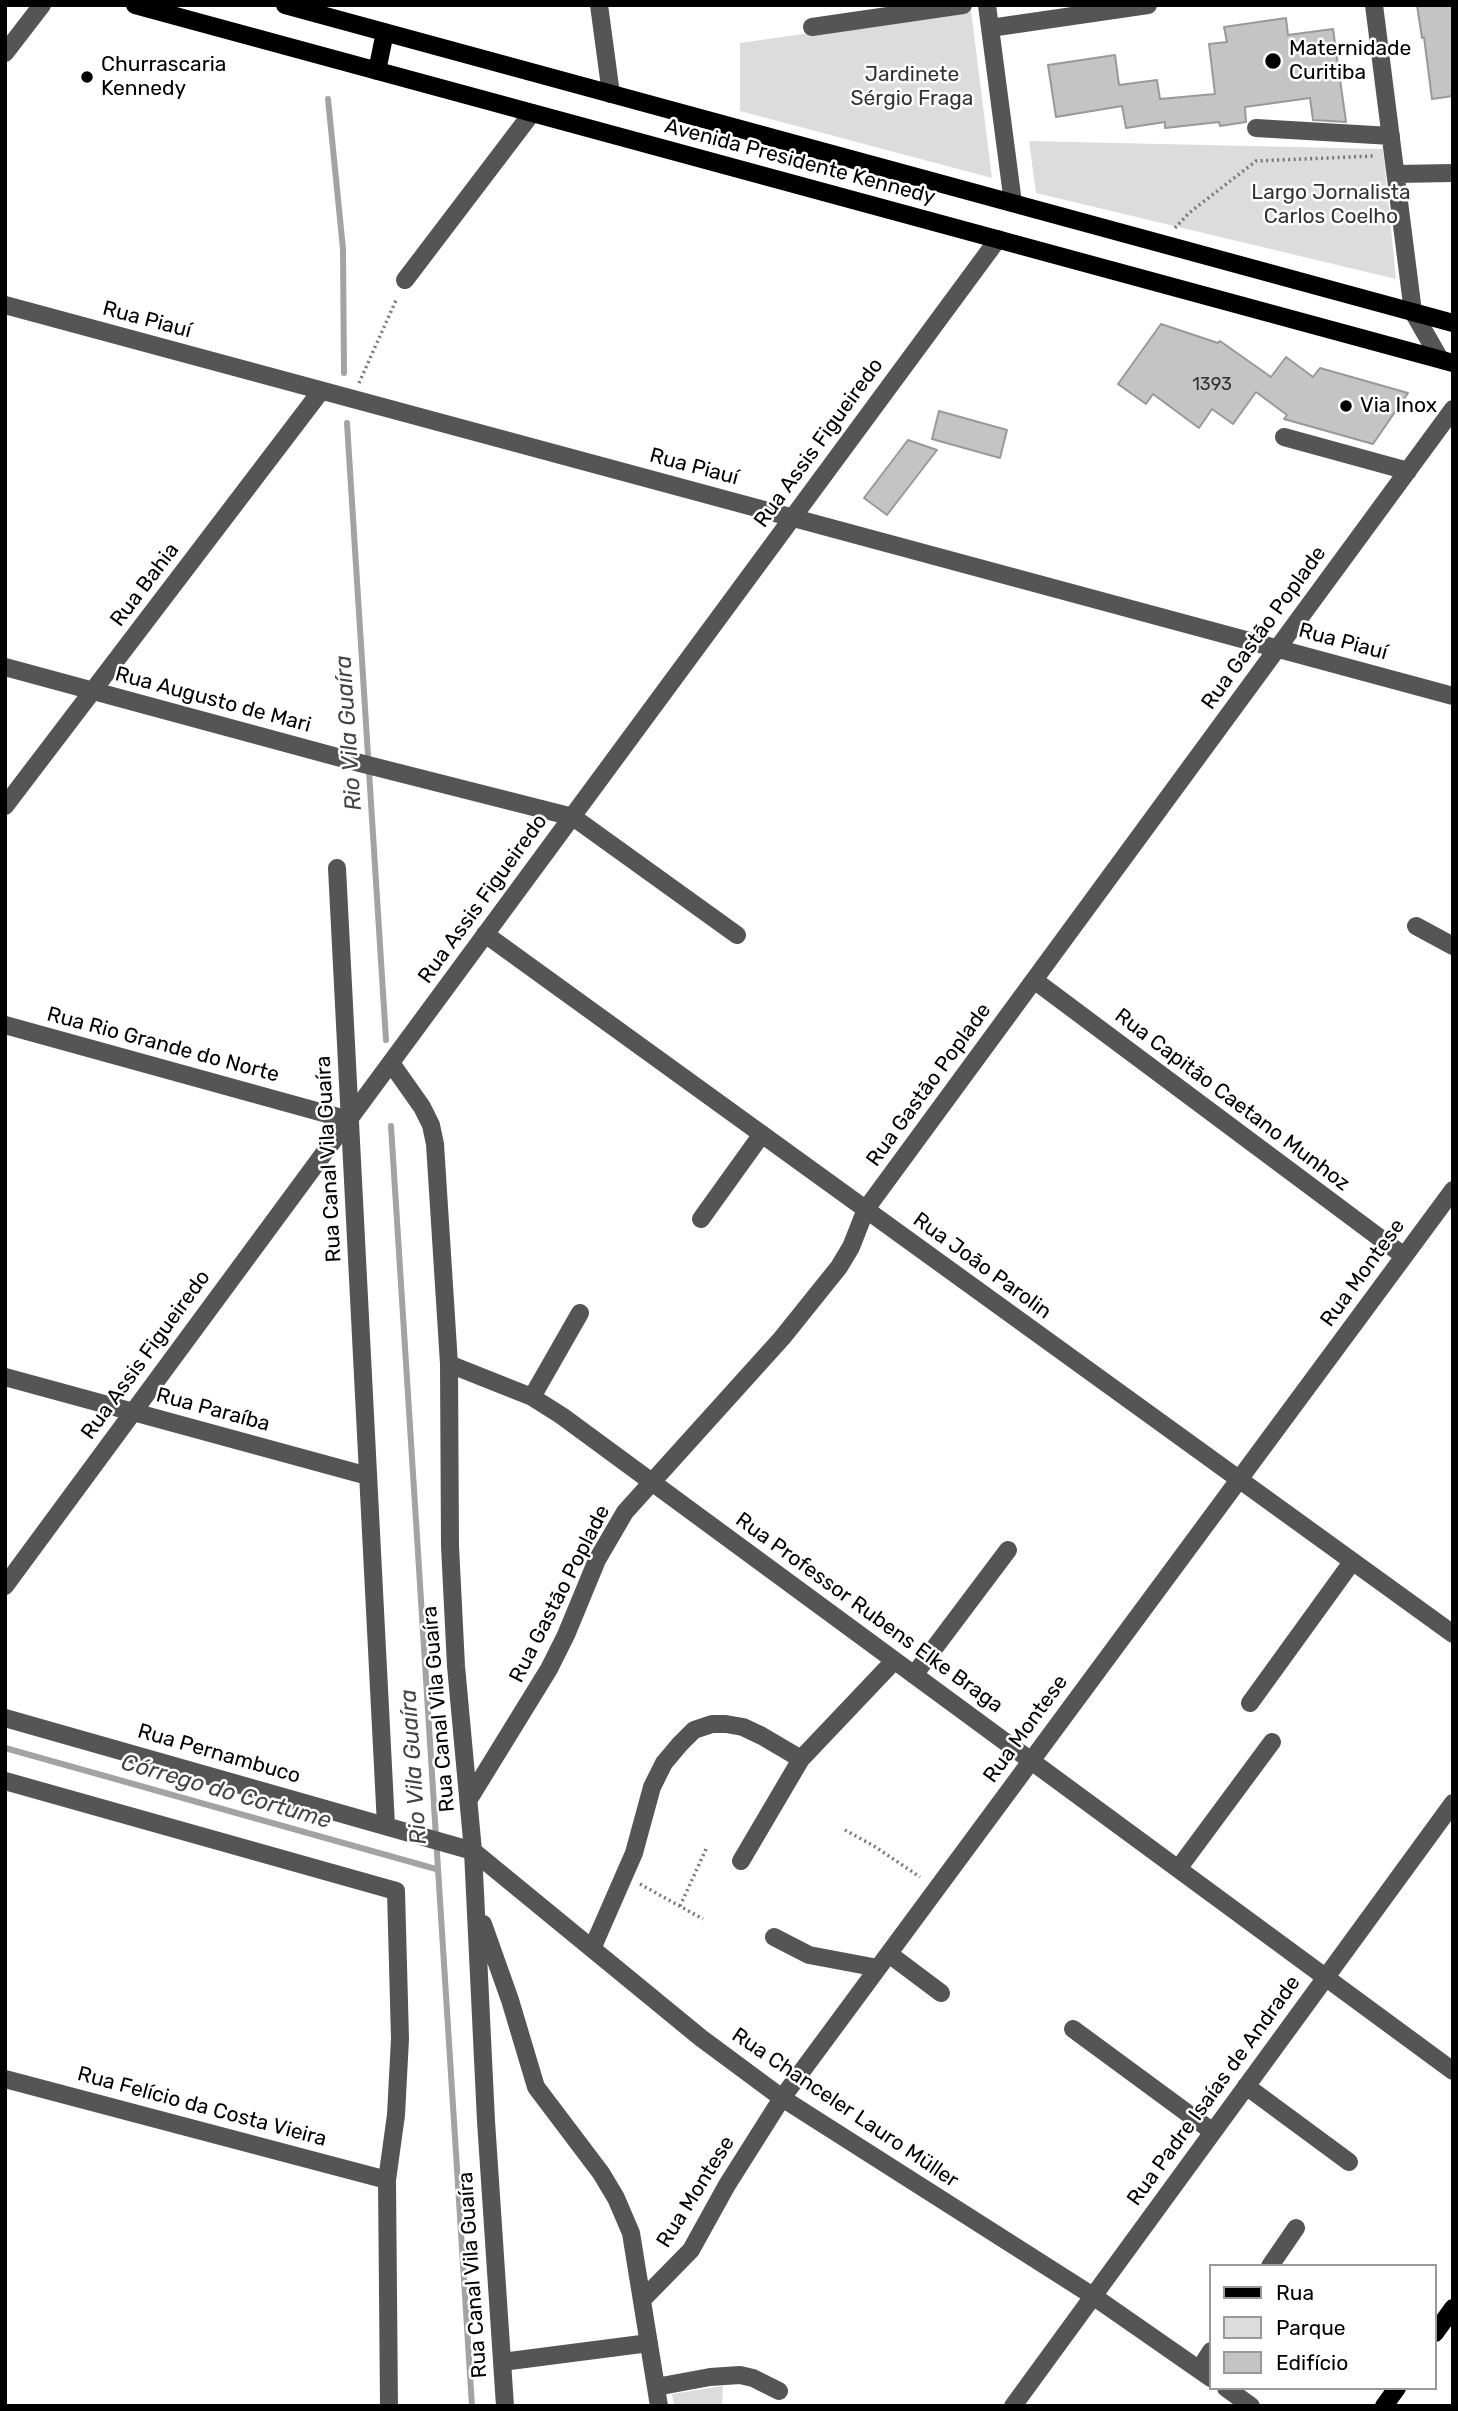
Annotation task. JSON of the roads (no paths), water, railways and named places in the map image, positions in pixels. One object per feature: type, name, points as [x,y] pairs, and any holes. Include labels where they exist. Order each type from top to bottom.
[{"type":"main road","name":"Avenida Presidente Kennedy","points":[[135,5],[1446,361]]},
{"type":"main road","name":"Avenida Presidente Kennedy","points":[[285,5],[1453,323]]},
{"type":"main road","points":[[377,71],[385,32]]},
{"type":"main road","points":[[1437,2330],[1453,2308]]},
{"type":"main road","points":[[1384,2406],[1396,2390]]},
{"type":"street","points":[[5,53],[42,5]]},
{"type":"street","points":[[599,5],[611,94]]},
{"type":"street","points":[[812,27],[963,5]]},
{"type":"street","points":[[987,5],[1013,203]]},
{"type":"street","points":[[990,27],[1148,5]]},
{"type":"street","points":[[1374,5],[1413,312],[1446,361]]},
{"type":"street","points":[[405,280],[532,113]]},
{"type":"street","points":[[1256,128],[1391,136]]},
{"type":"street","points":[[1395,174],[1453,173]]},
{"type":"street","name":"Rua Assis Figueiredo","points":[[5,1586],[998,239]]},
{"type":"street","name":"Rua Piauí","points":[[5,305],[1453,696]]},
{"type":"street","name":"Rua Bahia","points":[[5,806],[321,391]]},
{"type":"street","name":"Rua Gastão Poplade","points":[[469,1799],[549,1669],[612,1531],[651,1481],[811,1303],[851,1247],[866,1209],[1453,409]]},
{"type":"street","points":[[1284,437],[1408,471]]},
{"type":"street","name":"Rua Augusto de Mari","points":[[5,667],[352,761],[573,817]]},
{"type":"street","points":[[573,817],[737,935]]},
{"type":"street","name":"Rua Canal Vila Guaíra","points":[[337,868],[386,1825]]},
{"type":"street","points":[[1416,926],[1453,946]]},
{"type":"street","name":"Rua João Parolin","points":[[485,934],[1453,1634]]},
{"type":"street","name":"Rua Capitão Caetano Munhoz","points":[[1034,980],[1404,1256]]},
{"type":"street","name":"Rua Rio Grande do Norte","points":[[5,1026],[349,1120]]},
{"type":"street","name":"Rua Canal Vila Guaíra","points":[[391,1063],[422,1107],[431,1125],[435,1144],[449,1364],[450,1560],[458,1702],[473,1851],[486,2121],[505,2406]]},
{"type":"street","points":[[701,1219],[762,1135]]},
{"type":"street","name":"Rua Montese","points":[[643,2299],[691,2250],[727,2185],[782,2098],[1453,1190]]},
{"type":"street","points":[[532,1397],[580,1313]]},
{"type":"street","name":"Rua Professor Rubens Elke Braga","points":[[449,1364],[532,1397],[562,1416],[1453,2071]]},
{"type":"street","name":"Rua Paraíba","points":[[5,1377],[368,1476]]},
{"type":"street","points":[[914,1675],[1008,1550]]},
{"type":"street","points":[[1250,1703],[1352,1562]]},
{"type":"street","points":[[741,1861],[801,1759],[894,1661]]},
{"type":"street","name":"Rua Pernambuco","points":[[5,1718],[449,1842]]},
{"type":"street","points":[[592,1949],[634,1853],[652,1787],[664,1763],[694,1730],[712,1724],[743,1727],[762,1735],[801,1759]]},
{"type":"street","points":[[1178,1869],[1272,1742]]},
{"type":"street","points":[[5,1781],[396,1891],[400,2052],[396,2115],[387,2180],[389,2406]]},
{"type":"street","name":"Rua Padre Isaías de Andrade","points":[[1013,2406],[1453,1803]]},
{"type":"street","name":"Rua Chanceler Lauro Müller","points":[[449,1842],[473,1851],[701,2038],[782,2098],[1093,2296],[1205,2374]]},
{"type":"street","points":[[476,1905],[510,2000],[536,2087],[583,2147],[616,2198],[631,2234],[659,2406]]},
{"type":"street","points":[[774,1937],[809,1955],[883,1961],[941,1993]]},
{"type":"street","points":[[1073,2029],[1213,2132]]},
{"type":"street","name":"Rua Felício da Costa Vieira","points":[[5,2079],[387,2180]]},
{"type":"street","points":[[1246,2086],[1349,2162]]},
{"type":"street","points":[[1271,2264],[1296,2228]]},
{"type":"street","points":[[502,2362],[649,2343]]},
{"type":"street","points":[[1205,2374],[1210,2355]]},
{"type":"street","points":[[656,2387],[740,2375],[753,2378],[779,2391]]},
{"type":"street","points":[[1229,2390],[1251,2406]]},
{"type":"waterway","name":"Rio Vila Guaíra","points":[[328,99],[343,249],[344,373]]},
{"type":"waterway","name":"Rio Vila Guaíra","points":[[347,423],[386,1040]]},
{"type":"waterway","name":"Rio Vila Guaíra","points":[[391,1126],[472,2406]]},
{"type":"waterway","name":"Córrego do Cortume","points":[[5,1748],[436,1869]]},
{"type":"place","name":"Maternidade Curitiba","points":[[1273,61]]},
{"type":"place","name":"Churrascaria Kennedy","points":[[87,77]]},
{"type":"place","name":"Via Inox","points":[[1346,406]]},
{"type":"park label","name":"Jardinete Sérgio Fraga","points":[[912,87]]},
{"type":"park label","name":"Largo Jornalista Carlos Coelho","points":[[1331,205]]}]
